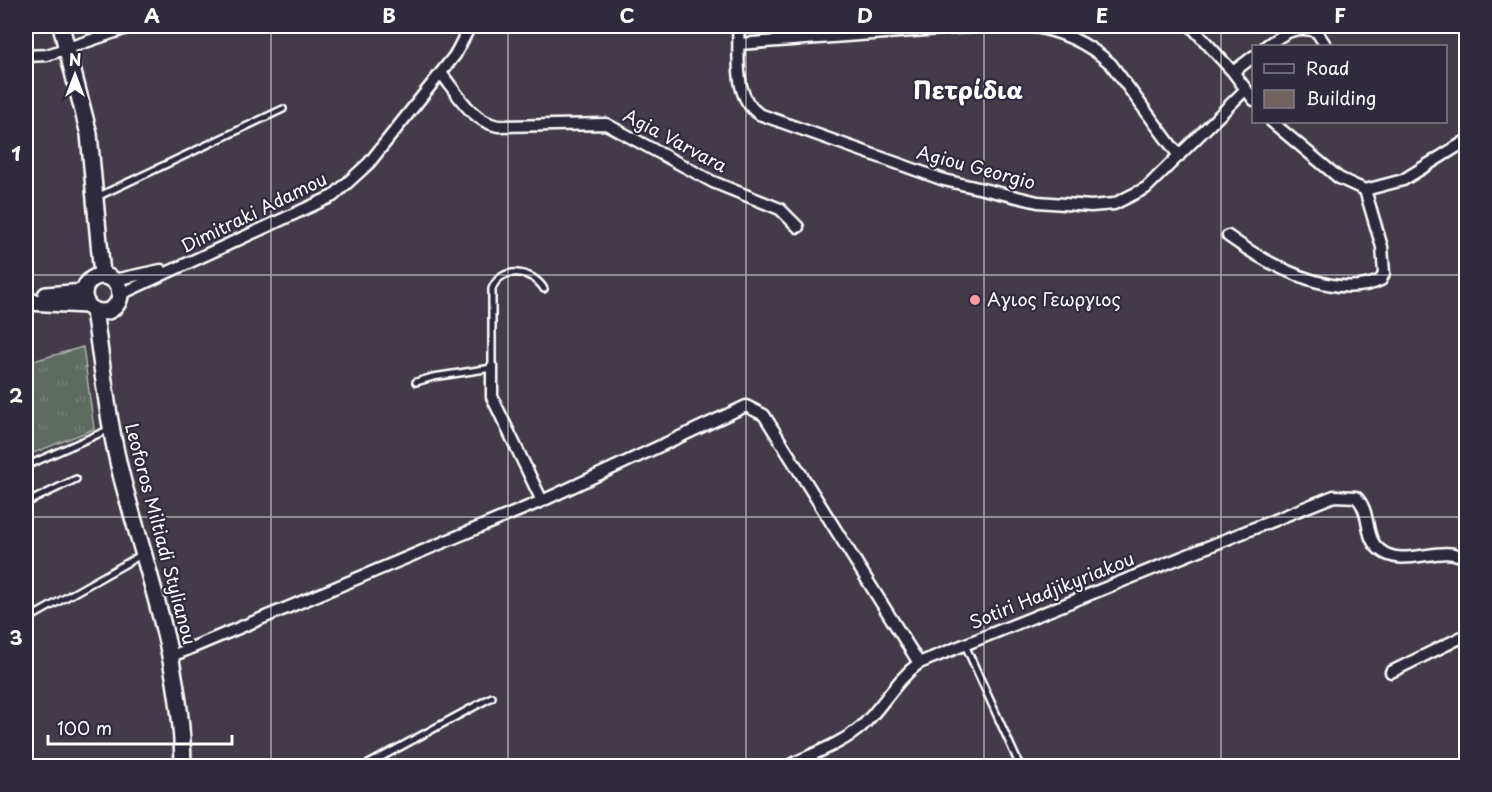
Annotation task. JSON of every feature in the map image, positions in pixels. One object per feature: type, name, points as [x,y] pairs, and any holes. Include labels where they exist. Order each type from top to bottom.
[{"type":"main road","points":[[61,26],[89,134],[96,200]]},
{"type":"main road","name":"Leoforos Miltiadi Stylianou","points":[[96,200],[105,382],[111,429],[123,483],[145,552],[172,656],[180,713],[183,766]]},
{"type":"main road","points":[[26,297],[102,295]]},
{"type":"main road","points":[[26,303],[102,295]]},
{"type":"street","points":[[26,56],[47,55],[133,26]]},
{"type":"street","name":"Dimitraki Adamou","points":[[102,295],[181,266],[333,196],[369,163],[456,55],[470,26]]},
{"type":"street","name":"Agiou Georgio","points":[[738,26],[741,90],[751,108],[944,180],[1038,202],[1091,206],[1114,204],[1146,188],[1245,90]]},
{"type":"street","points":[[739,44],[980,26]]},
{"type":"street","points":[[1028,26],[1066,36],[1100,54],[1111,64],[1179,156]]},
{"type":"street","points":[[1191,26],[1233,72],[1252,98]]},
{"type":"street","points":[[1267,45],[1289,30],[1298,28],[1317,32],[1325,45]]},
{"type":"street","points":[[1233,72],[1252,58]]},
{"type":"street","name":"Agia Varvara","points":[[441,73],[478,119],[486,124],[498,126],[606,124],[713,182],[780,209],[798,227]]},
{"type":"street","points":[[1273,123],[1339,178],[1365,190],[1403,180],[1467,141]]},
{"type":"street","points":[[1228,236],[1276,267],[1302,277],[1332,284],[1362,286],[1374,283],[1381,280],[1384,260],[1365,190]]},
{"type":"street","points":[[492,368],[492,397],[542,501]]},
{"type":"street","points":[[172,656],[542,501],[740,407],[758,410],[764,415],[919,663]]},
{"type":"street","name":"Sotiri Hadjikyriakou","points":[[788,766],[847,737],[861,726],[919,663],[1103,587],[1334,496],[1356,497],[1366,511],[1371,539],[1383,553],[1402,557],[1451,555],[1467,559]]},
{"type":"street","points":[[1391,672],[1467,635]]},
{"type":"lane","points":[[96,200],[283,109]]},
{"type":"lane","points":[[416,382],[433,376],[492,368],[492,289],[495,281],[502,276],[525,273],[538,278],[544,289]]},
{"type":"lane","points":[[26,466],[111,429]]},
{"type":"lane","points":[[26,503],[76,479]]},
{"type":"lane","points":[[26,620],[145,552]]},
{"type":"lane","points":[[965,645],[1020,766]]},
{"type":"lane","points":[[365,766],[492,697]]},
{"type":"green space","points":[[83,347],[94,429],[26,456],[26,363]]},
{"type":"place","name":"Αγιος Γεωργιος","points":[[975,300]]},
{"type":"district","name":"Πετρίδια","points":[[968,91]]}]
